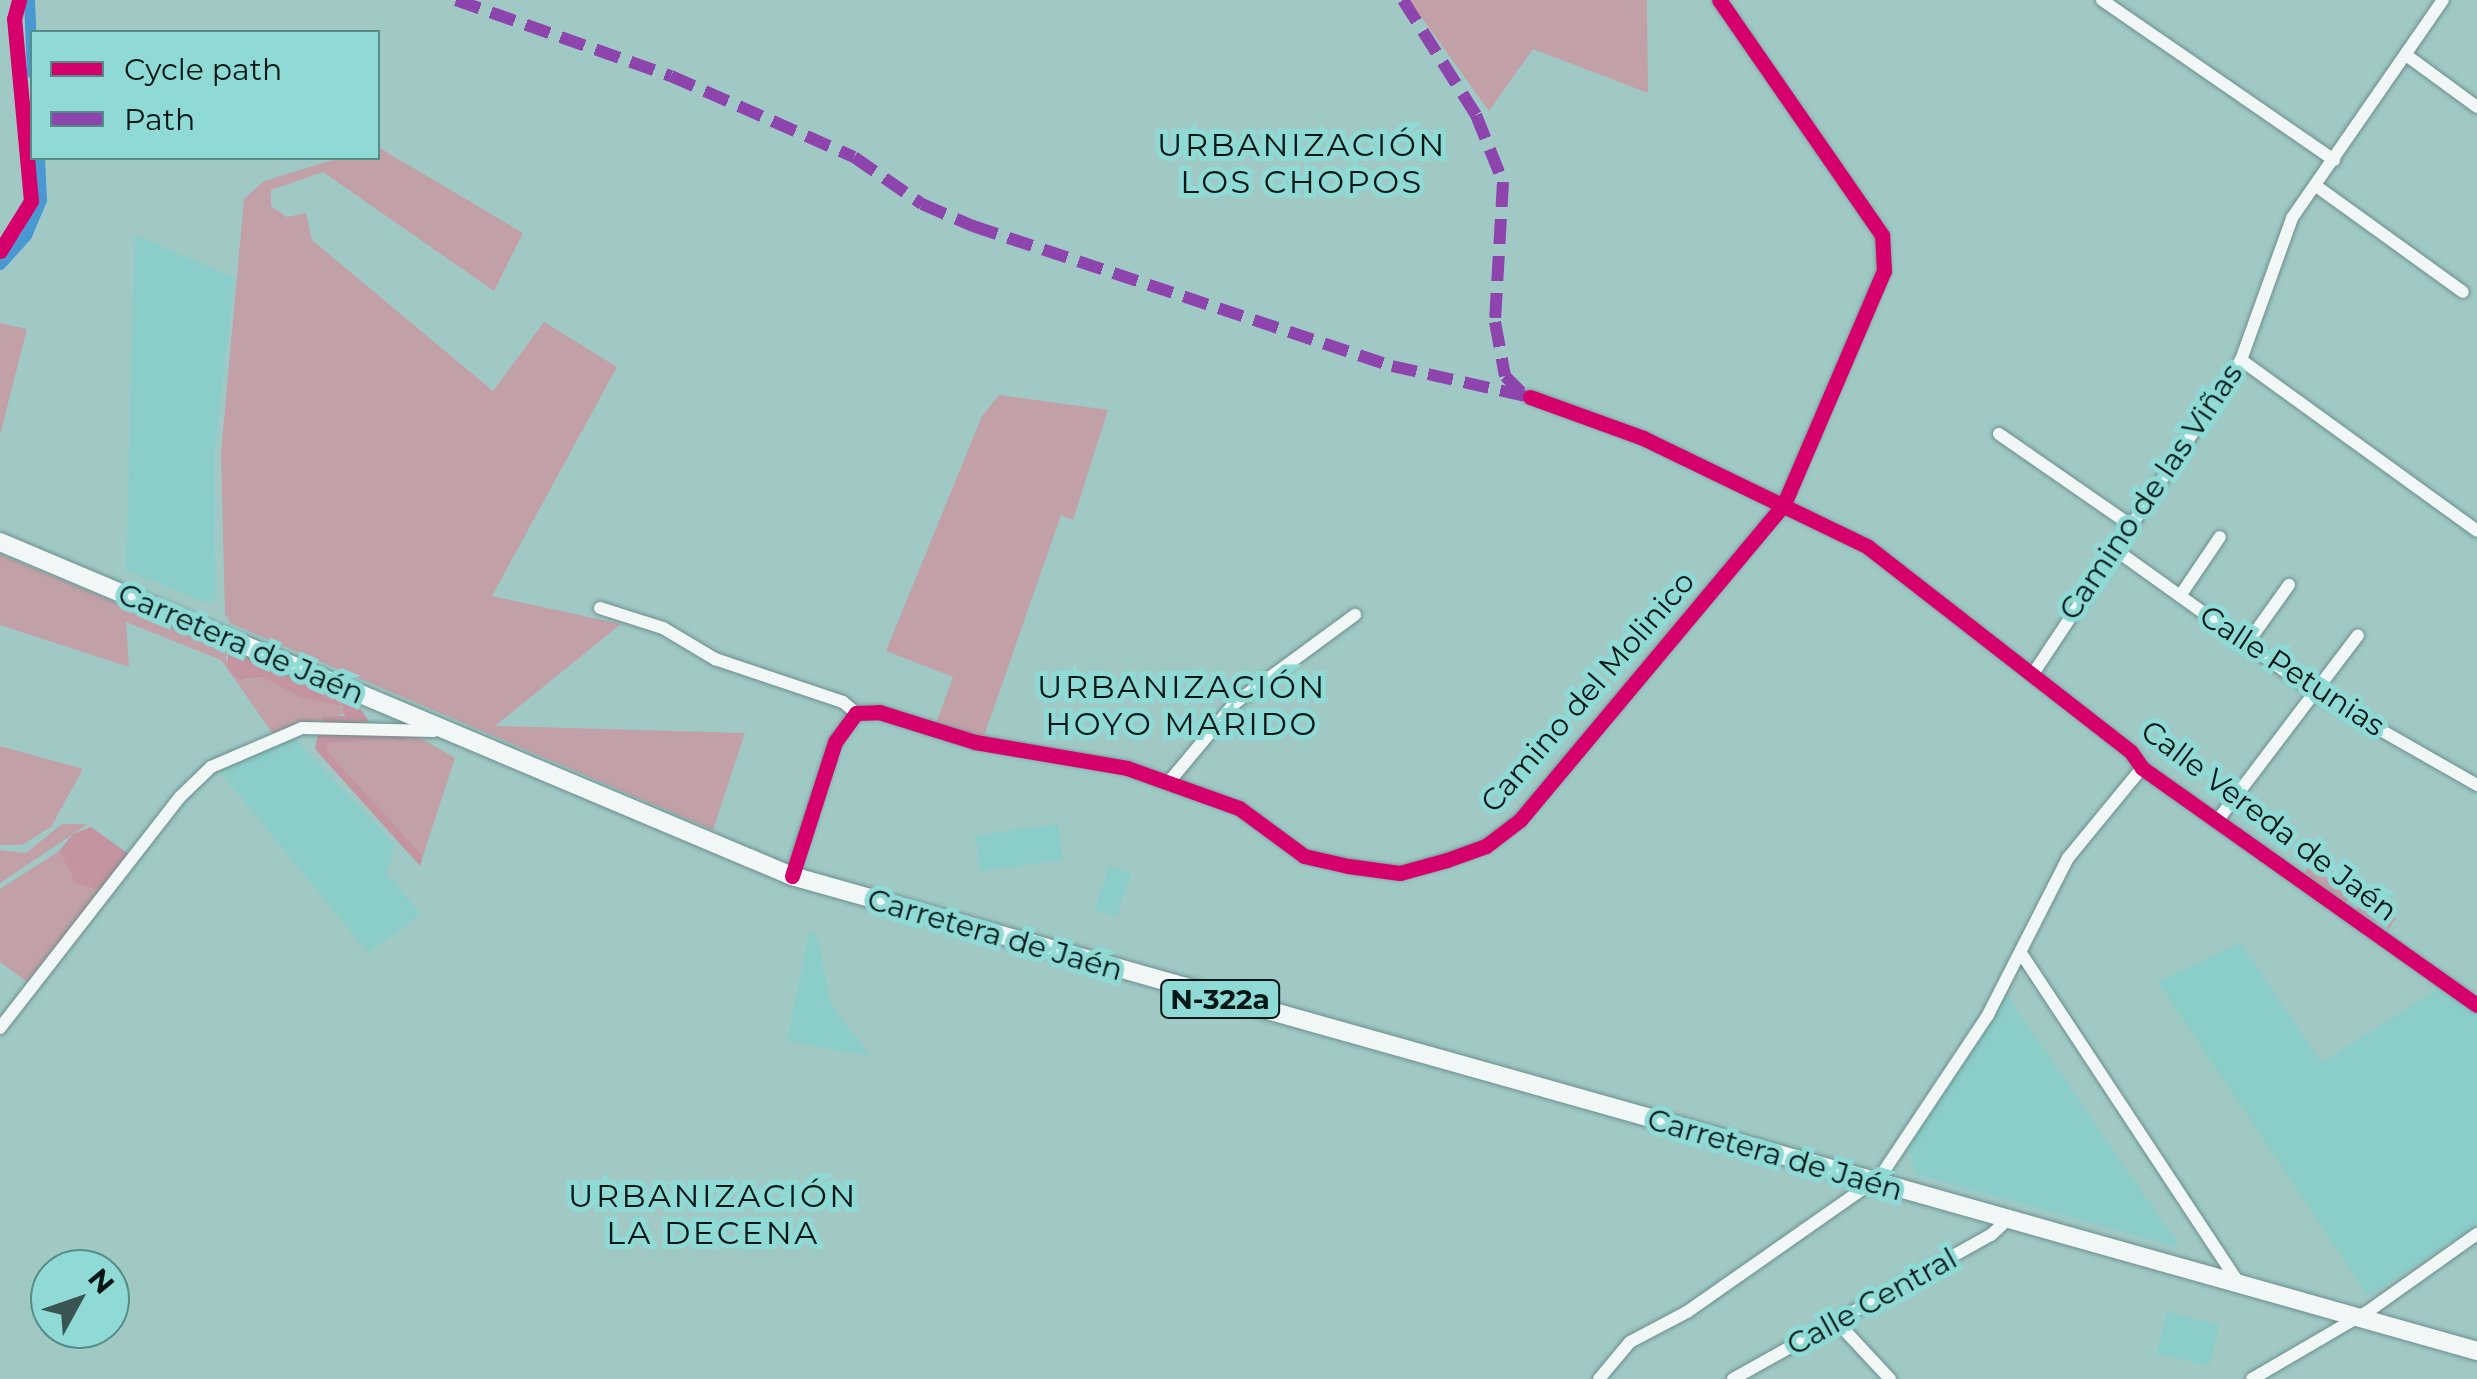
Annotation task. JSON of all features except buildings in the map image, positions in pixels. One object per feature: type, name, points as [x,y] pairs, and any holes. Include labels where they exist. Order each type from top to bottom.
[{"type":"highway","name":"Carretera de Jaén","points":[[0,542],[792,876],[1874,1183],[2239,1284],[2363,1314],[2477,1351]]},
{"type":"street","name":"Camino del Molinico","points":[[600,608],[663,628],[715,659],[843,702],[856,713],[879,712],[975,742],[1128,768],[1168,782],[1239,808],[1304,856],[1400,873],[1486,846],[1520,820],[1784,504],[1808,459],[1886,253],[1872,219],[1719,0]]},
{"type":"street","points":[[2102,0],[2334,160]]},
{"type":"street","name":"Camino de las Viñas","points":[[2033,674],[2241,360],[2273,262],[2292,218],[2443,0]]},
{"type":"street","points":[[2406,56],[2477,107]]},
{"type":"street","points":[[2316,186],[2463,292]]},
{"type":"street","points":[[2241,360],[2477,531]]},
{"type":"street","name":"Calle Vereda de Jaén","points":[[1530,397],[1643,438],[1868,547],[2033,674],[2142,768],[2477,1005]]},
{"type":"street","points":[[1999,434],[2129,524]]},
{"type":"street","points":[[2180,596],[2220,537]]},
{"type":"street","name":"Calle Petunias","points":[[2113,548],[2314,692],[2477,785]]},
{"type":"street","points":[[2246,645],[2289,584]]},
{"type":"street","points":[[1168,782],[1235,704],[1355,615]]},
{"type":"street","points":[[2217,821],[2358,635]]},
{"type":"street","points":[[792,876],[835,742],[856,713]]},
{"type":"street","points":[[0,1028],[180,797],[211,768],[302,728],[410,726],[456,736]]},
{"type":"street","points":[[1599,1379],[1630,1342],[1687,1312],[1874,1183],[1950,1076],[2021,953],[2068,858],[2142,768]]},
{"type":"street","points":[[2021,953],[2239,1284]]},
{"type":"street","name":"Calle Central","points":[[1733,1379],[1991,1235],[2008,1218]]},
{"type":"street","points":[[2252,1379],[2363,1314],[2477,1234]]},
{"type":"street","points":[[1837,1322],[1890,1379]]},
{"type":"shaded area","points":[[1409,0],[1647,0],[1648,93],[1533,49],[1489,111]]},
{"type":"shaded area","points":[[380,148],[523,233],[494,291],[323,172],[271,190],[271,206],[287,217],[306,213],[312,240],[493,391],[544,322],[617,367],[492,596],[621,624],[495,726],[745,733],[713,830],[230,623],[225,614],[221,453],[244,199],[264,181],[332,160],[380,160]]},
{"type":"shaded area","points":[[135,235],[235,278],[214,451],[215,600],[207,603],[126,570]]},
{"type":"shaded area","points":[[0,323],[27,329],[0,435]]},
{"type":"shaded area","points":[[999,395],[1108,410],[1073,520],[1061,515],[983,739],[935,726],[953,677],[886,651],[982,416]]},
{"type":"shaded area","points":[[0,554],[228,650],[226,659],[247,680],[262,677],[299,697],[336,702],[346,713],[273,734],[221,660],[126,622],[129,667],[0,625]]},
{"type":"shaded area","points":[[228,650],[359,706],[369,722],[323,725],[322,716],[345,716],[342,706],[299,697],[262,677],[240,680],[228,669]]},
{"type":"shaded area","points":[[318,733],[412,733],[405,740],[327,743],[328,752],[423,856],[420,866],[315,749]]},
{"type":"shaded area","points":[[412,733],[455,758],[423,856],[328,752],[327,743],[405,740]]},
{"type":"shaded area","points":[[292,736],[395,845],[386,873],[421,914],[368,953],[219,770]]},
{"type":"shaded area","points":[[0,746],[83,769],[51,827],[22,845],[0,845]]},
{"type":"shaded area","points":[[62,824],[88,824],[0,883],[0,850],[26,853]]},
{"type":"shaded area","points":[[1058,824],[1063,860],[981,871],[976,836]]},
{"type":"shaded area","points":[[91,827],[130,855],[105,887],[95,889],[75,883],[59,851],[73,834]]},
{"type":"shaded area","points":[[59,851],[72,878],[105,887],[30,984],[0,962],[0,889]]},
{"type":"shaded area","points":[[2313,855],[2396,918],[2389,929],[2356,910],[2362,902],[2353,895],[2346,903],[2305,873]]},
{"type":"shaded area","points":[[1109,866],[1131,873],[1117,917],[1095,910]]},
{"type":"shaded area","points":[[810,930],[818,938],[830,1003],[870,1056],[787,1041]]},
{"type":"shaded area","points":[[2240,943],[2322,1063],[2439,988],[2477,1010],[2477,1225],[2368,1296],[2158,982]]},
{"type":"shaded area","points":[[2004,991],[2177,1247],[1915,1174],[1908,1145]]},
{"type":"shaded area","points":[[2167,1312],[2219,1325],[2209,1366],[2157,1353]]},
{"type":"waterway","points":[[29,0],[30,30]]},
{"type":"waterway","points":[[0,264],[26,235],[41,200],[39,160]]},
{"type":"marked path","points":[[456,0],[671,76],[854,157],[922,204],[973,226],[1392,366],[1530,397]]},
{"type":"marked path","points":[[1403,0],[1476,115],[1503,182],[1495,322],[1505,376],[1521,392]]},
{"type":"cycle path","points":[[0,251],[31,201],[14,19],[19,0]]},
{"type":"cycle path","points":[[792,876],[835,742],[856,713],[879,712],[975,742],[1127,768],[1239,808],[1304,856],[1348,866],[1400,873],[1486,846],[1520,820],[1784,504],[1884,271],[1882,235],[1719,0]]},
{"type":"cycle path","points":[[1530,397],[1643,438],[1868,547],[2131,752],[2142,768],[2477,1005]]},
{"type":"district","name":"URBANIZACIÓN LOS CHOPOS","points":[[1302,164]]},
{"type":"district","name":"URBANIZACIÓN HOYO MARIDO","points":[[1182,706]]},
{"type":"district","name":"URBANIZACIÓN LA DECENA","points":[[713,1216]]}]
